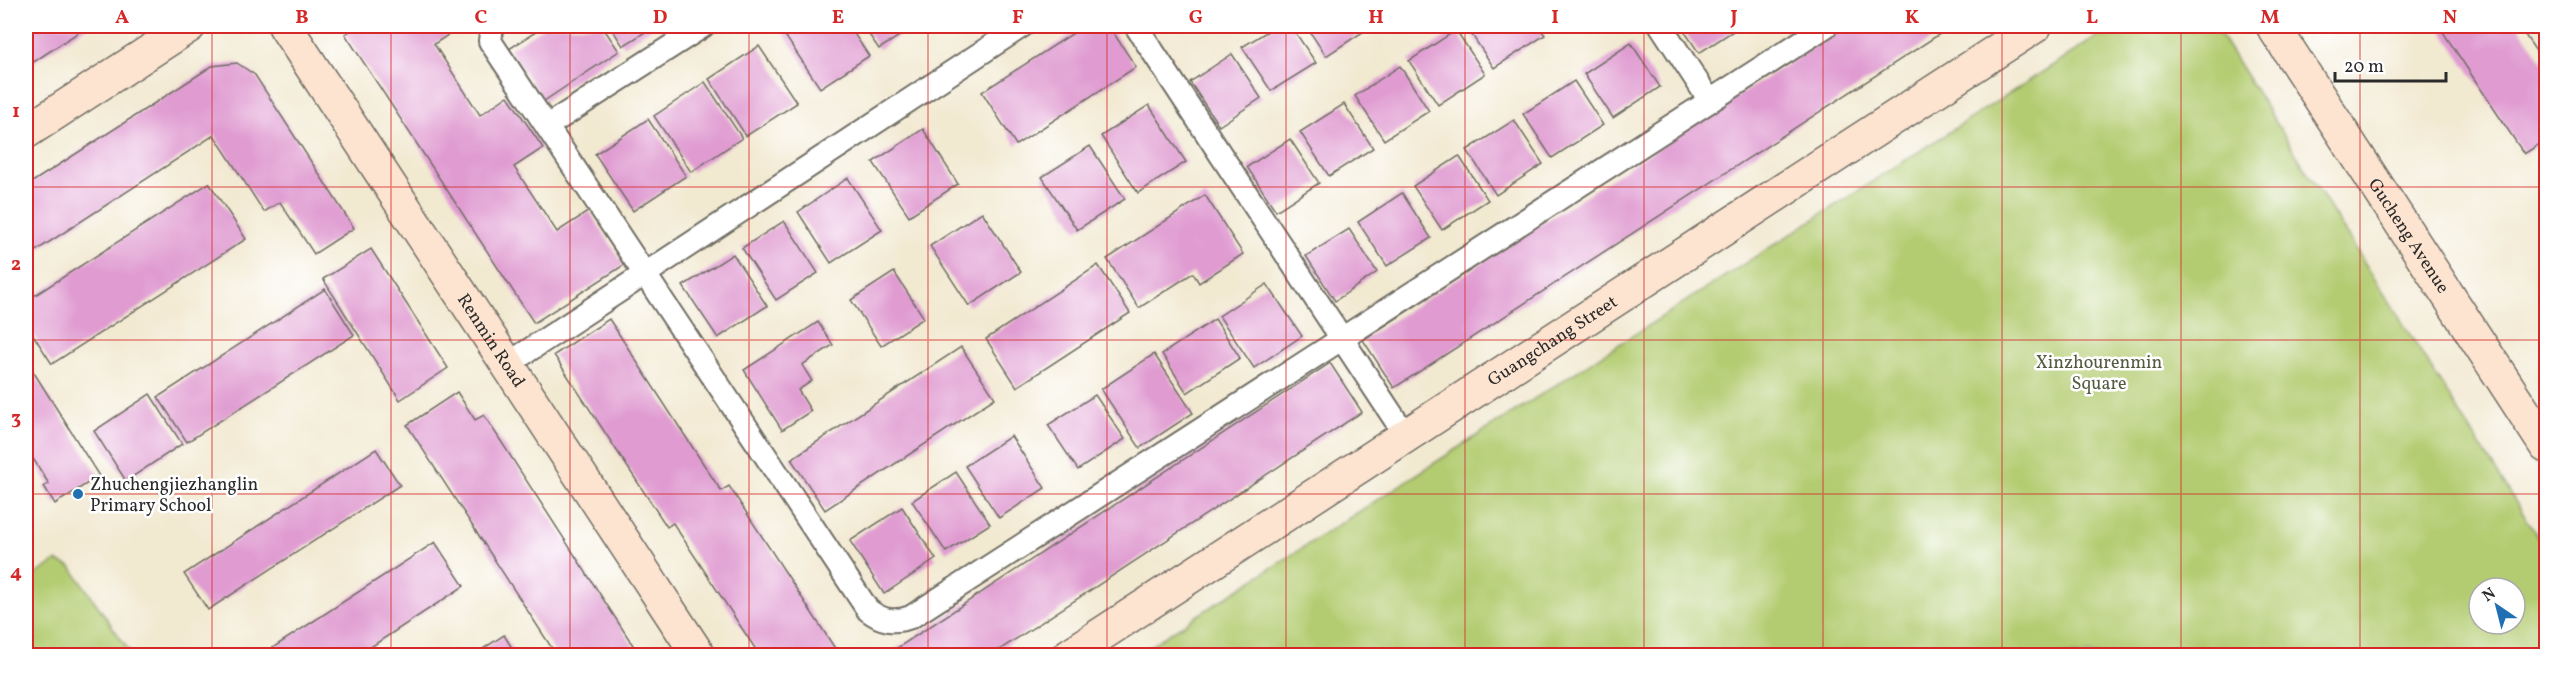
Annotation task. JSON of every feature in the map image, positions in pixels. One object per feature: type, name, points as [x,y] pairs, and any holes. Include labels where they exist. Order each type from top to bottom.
[{"type":"street","points":[[26,132],[189,26]]},
{"type":"street","name":"Renmin Road","points":[[285,26],[699,656]]},
{"type":"street","name":"Guangchang Street","points":[[1068,656],[2034,26]]},
{"type":"street","name":"Gucheng Avenue","points":[[2273,26],[2547,446]]},
{"type":"lane","points":[[492,26],[490,41],[868,610],[888,621],[911,617],[1826,26]]},
{"type":"lane","points":[[547,126],[704,26]]},
{"type":"lane","points":[[508,364],[1022,26]]},
{"type":"lane","points":[[1136,26],[1406,436]]},
{"type":"lane","points":[[1661,26],[1710,101]]},
{"type":"green space","name":"Xinzhourenmin Square","points":[[2114,26],[2215,26],[2546,550],[2546,655],[1136,655]]},
{"type":"green space","points":[[56,561],[71,567],[132,655],[26,655],[26,581]]},
{"type":"building","points":[[26,26],[88,26],[26,67]]},
{"type":"building","points":[[351,26],[462,26],[434,44],[480,115],[508,96],[543,148],[514,167],[557,232],[589,211],[624,265],[534,323],[345,34],[353,29]]},
{"type":"building","points":[[545,26],[602,26],[619,51],[544,101],[509,49]]},
{"type":"building","points":[[610,26],[655,26],[623,46]]},
{"type":"building","points":[[791,26],[849,26],[869,56],[820,88],[782,31]]},
{"type":"building","points":[[863,26],[915,26],[879,49]]},
{"type":"building","points":[[1084,26],[1109,26],[1136,67],[1016,145],[982,92]]},
{"type":"building","points":[[1276,26],[1291,26],[1316,63],[1271,91],[1242,47]]},
{"type":"building","points":[[1306,26],[1372,26],[1326,56]]},
{"type":"building","points":[[1466,26],[1538,26],[1545,35],[1494,68]]},
{"type":"building","points":[[1681,26],[1741,26],[1699,53]]},
{"type":"building","points":[[1846,26],[1952,26],[1394,388],[1363,340]]},
{"type":"building","points":[[2439,26],[2519,26],[2546,66],[2546,140],[2524,154]]},
{"type":"building","points":[[1456,30],[1485,74],[1438,105],[1409,61]]},
{"type":"building","points":[[1631,43],[1660,87],[1613,118],[1584,74]]},
{"type":"building","points":[[759,46],[797,103],[746,136],[709,79]]},
{"type":"building","points":[[1232,54],[1261,98],[1219,126],[1190,82]]},
{"type":"building","points":[[237,63],[255,75],[354,228],[314,254],[280,202],[264,212],[214,135],[34,252],[26,238],[26,186],[212,66]]},
{"type":"building","points":[[1400,66],[1429,111],[1384,140],[1355,96]]},
{"type":"building","points":[[1574,81],[1603,125],[1552,158],[1523,114]]},
{"type":"building","points":[[705,82],[742,138],[691,172],[654,116]]},
{"type":"building","points":[[1344,104],[1373,148],[1329,176],[1300,132]]},
{"type":"building","points":[[1149,105],[1186,162],[1138,193],[1101,136]]},
{"type":"building","points":[[648,119],[686,176],[633,211],[595,154]]},
{"type":"building","points":[[1514,120],[1543,164],[1496,195],[1467,150]]},
{"type":"building","points":[[923,129],[958,184],[909,216],[873,162]]},
{"type":"building","points":[[1290,139],[1319,183],[1276,211],[1247,167]]},
{"type":"building","points":[[1090,146],[1125,199],[1077,230],[1042,177]]},
{"type":"building","points":[[1459,156],[1488,200],[1442,230],[1413,186]]},
{"type":"building","points":[[848,178],[882,230],[831,263],[798,212]]},
{"type":"building","points":[[209,183],[246,239],[52,364],[26,324],[26,301]]},
{"type":"building","points":[[1402,193],[1431,238],[1387,266],[1358,222]]},
{"type":"building","points":[[1205,195],[1243,254],[1199,283],[1193,273],[1139,308],[1107,259]]},
{"type":"building","points":[[982,212],[1021,272],[969,306],[930,246]]},
{"type":"building","points":[[784,221],[818,273],[776,300],[742,248]]},
{"type":"building","points":[[1349,229],[1377,272],[1335,301],[1306,256]]},
{"type":"building","points":[[371,249],[448,368],[400,400],[323,279]]},
{"type":"building","points":[[733,254],[767,306],[718,338],[683,286]]},
{"type":"building","points":[[1098,265],[1130,313],[1017,387],[986,339]]},
{"type":"building","points":[[894,272],[924,318],[881,346],[851,300]]},
{"type":"building","points":[[1267,284],[1302,336],[1254,368],[1219,316]]},
{"type":"building","points":[[325,289],[354,335],[187,442],[158,397]]},
{"type":"building","points":[[609,319],[721,491],[729,486],[840,656],[760,656],[673,523],[667,527],[554,355]]},
{"type":"building","points":[[1215,319],[1240,358],[1187,393],[1162,354]]},
{"type":"building","points":[[818,322],[833,345],[802,365],[812,381],[798,390],[811,411],[782,430],[744,370]]},
{"type":"building","points":[[961,347],[995,398],[825,510],[791,459]]},
{"type":"building","points":[[1154,354],[1193,413],[1140,448],[1101,389]]},
{"type":"building","points":[[26,360],[99,476],[55,504],[44,486],[49,484],[29,452],[26,454]]},
{"type":"building","points":[[1330,363],[1362,412],[990,656],[885,656]]},
{"type":"building","points":[[457,392],[475,420],[484,415],[640,656],[557,656],[407,425]]},
{"type":"building","points":[[150,394],[182,444],[126,481],[94,431]]},
{"type":"building","points":[[1095,395],[1125,439],[1078,470],[1048,425]]},
{"type":"building","points":[[1011,436],[1045,488],[999,518],[965,466]]},
{"type":"building","points":[[376,449],[400,485],[208,610],[184,574]]},
{"type":"building","points":[[956,472],[990,524],[946,552],[912,501]]},
{"type":"building","points":[[902,507],[936,559],[884,594],[850,541]]},
{"type":"building","points":[[435,542],[464,586],[357,656],[260,656]]},
{"type":"building","points":[[504,635],[517,656],[472,656]]},
{"type":"place","name":"Zhuchengjiezhanglin Primary School","points":[[78,494]]}]
